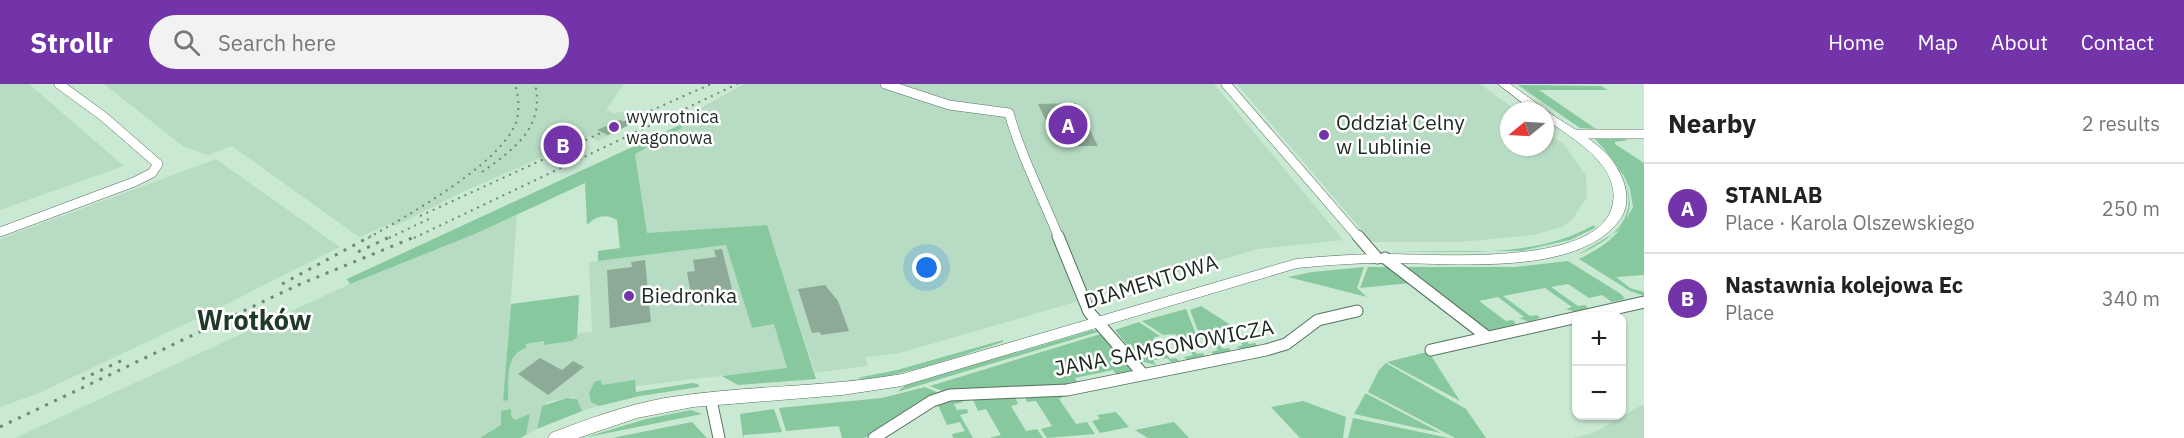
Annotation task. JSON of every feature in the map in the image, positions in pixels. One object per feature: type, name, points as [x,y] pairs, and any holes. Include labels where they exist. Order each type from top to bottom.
[{"type":"street","points":[[0,232],[134,183],[152,173],[158,164],[59,84]]},
{"type":"street","points":[[1226,84],[1381,258],[1486,336]]},
{"type":"street","name":"DIAMENTOWA","points":[[1503,84],[1529,102]]},
{"type":"street","points":[[887,85],[949,105],[1009,114],[1020,152],[1035,178],[1089,312],[1142,374]]},
{"type":"street","name":"DIAMENTOWA","points":[[558,438],[641,410],[711,400],[882,384],[1285,266],[1331,259],[1542,254],[1580,245],[1600,235],[1614,223],[1621,212],[1624,201],[1622,188],[1605,160],[1554,120]]},
{"type":"street","points":[[1575,134],[1644,134]]},
{"type":"street","points":[[1431,350],[1644,302]]},
{"type":"street","name":"JANA SAMSONOWICZA","points":[[874,438],[932,401],[948,395],[1067,390],[1286,344],[1318,320],[1357,311]]},
{"type":"street","points":[[711,400],[719,438]]},
{"type":"shaded area","points":[[0,84],[29,84],[124,166],[0,210]]},
{"type":"shaded area","points":[[104,84],[624,84],[606,110],[613,113],[634,111],[646,117],[597,141],[590,136],[465,191],[395,226],[390,224],[359,237],[232,146],[208,155],[184,147]]},
{"type":"shaded area","points":[[744,84],[1214,84],[1343,240],[1258,249],[900,353],[865,357],[868,366],[815,373],[767,225],[647,234],[635,153],[682,128],[680,125],[686,122],[681,119]]},
{"type":"shaded area","points":[[1237,84],[1480,84],[1505,102],[1500,102],[1500,156],[1554,156],[1554,137],[1565,145],[1586,176],[1587,197],[1572,220],[1562,227],[1533,235],[1460,242],[1372,242]]},
{"type":"shaded area","points":[[216,159],[340,247],[219,308],[39,393],[0,407],[0,239]]},
{"type":"shaded area","points":[[517,215],[507,352],[526,344],[544,341],[545,345],[572,341],[579,333],[592,332],[589,262],[726,245],[752,328],[774,324],[788,368],[594,391],[593,384],[589,397],[599,406],[582,411],[577,399],[572,397],[547,402],[541,408],[537,429],[526,435],[530,415],[515,420],[511,416],[511,410],[503,426],[485,438],[15,438],[350,284]]},
{"type":"shaded area","points":[[1644,404],[1644,438],[1573,438],[1593,433],[1616,420],[1626,420],[1626,414]]},
{"type":"green space","points":[[1518,85],[1601,86],[1608,90],[1539,90],[1596,129],[1580,128],[1554,110],[1554,102],[1543,102]]},
{"type":"green space","points":[[680,125],[682,128],[635,154],[647,233],[767,225],[816,379],[738,385],[722,376],[787,368],[774,324],[752,328],[726,245],[598,261],[598,251],[620,248],[617,220],[601,216],[587,225],[585,183],[477,233],[350,284],[347,279]]},
{"type":"green space","points":[[1621,137],[1628,140],[1615,142],[1615,144],[1644,163],[1644,275],[1616,277],[1630,288],[1644,292],[1644,296],[1630,291],[1579,259],[1600,247],[1616,234],[1625,221],[1630,207],[1628,191],[1622,175],[1594,138]]},
{"type":"green space","points":[[1614,164],[1623,174],[1630,189],[1633,207],[1621,229],[1610,235],[1625,218],[1629,204],[1627,188]]},
{"type":"green space","points":[[1594,225],[1595,228],[1570,240],[1521,251],[1491,251],[1544,244]]},
{"type":"green space","points":[[1610,235],[1599,244],[1577,255]]},
{"type":"green space","points":[[1380,251],[1491,251],[1462,252]]},
{"type":"green space","points":[[1568,261],[1621,294],[1625,299],[1612,302],[1602,295],[1589,298],[1568,284],[1551,287],[1578,306],[1585,305],[1588,308],[1576,312],[1566,309],[1572,307],[1545,288],[1503,296],[1530,316],[1537,315],[1540,318],[1529,322],[1519,318],[1524,317],[1498,297],[1479,301],[1506,321],[1515,322],[1515,325],[1491,330],[1482,329],[1401,267],[1515,267]]},
{"type":"green space","points":[[1364,267],[1357,288],[1367,297],[1288,277],[1312,272]]},
{"type":"green space","points":[[1368,267],[1390,267],[1410,283],[1360,288]]},
{"type":"green space","points":[[579,295],[577,337],[572,341],[544,345],[544,341],[526,344],[526,348],[514,356],[511,363],[508,377],[508,400],[503,401],[511,304]]},
{"type":"green space","points":[[1201,306],[1229,324],[1249,344],[1256,343],[1257,347],[1239,349],[1237,347],[1243,345],[1226,327],[1207,331],[1223,349],[1229,348],[1231,351],[1215,355],[1211,352],[1218,350],[1204,335],[1200,336],[1190,310]]},
{"type":"green space","points":[[1186,309],[1196,334],[1195,337],[1184,339],[1197,354],[1203,353],[1205,357],[1187,360],[1184,357],[1193,355],[1175,334],[1163,335],[1142,321]]},
{"type":"green space","points":[[1139,322],[1160,336],[1153,338],[1170,359],[1176,358],[1179,361],[1171,362],[1167,358],[1153,360],[1156,365],[1140,361],[1115,330]]},
{"type":"green space","points":[[1093,330],[1101,331],[897,392],[906,385]]},
{"type":"green space","points":[[1104,333],[1132,371],[1117,375],[1113,370],[1075,378],[1078,383],[1061,387],[945,392],[930,386]]},
{"type":"green space","points":[[1003,340],[1003,342],[907,372],[869,379],[857,378],[897,370]]},
{"type":"green space","points":[[1427,352],[1430,354],[1460,401],[1387,362]]},
{"type":"green space","points":[[1386,363],[1466,409],[1486,438],[1455,438],[1368,392],[1379,370]]},
{"type":"green space","points":[[601,380],[602,385],[635,380],[636,392],[692,383],[698,384],[699,387],[640,396],[599,406],[591,402],[589,394],[594,382]]},
{"type":"green space","points":[[925,387],[941,394],[864,438],[842,438],[839,426],[786,431],[779,408],[882,398]]},
{"type":"green space","points":[[1367,394],[1441,433],[1354,414]]},
{"type":"green space","points":[[1066,395],[1059,399],[1076,424],[1087,422],[1095,434],[1047,438],[1041,429],[1052,426],[1036,401],[1027,402],[1025,397]]},
{"type":"green space","points":[[1015,397],[1018,404],[1011,406],[1026,431],[1037,429],[1043,438],[989,438],[1001,435],[986,409],[978,411],[973,399]]},
{"type":"green space","points":[[567,398],[577,399],[582,411],[537,429],[542,406]]},
{"type":"green space","points":[[954,399],[964,402],[954,404],[957,410],[967,409],[968,413],[960,415],[973,438],[953,438],[952,434],[965,431],[960,422],[947,425],[938,405]]},
{"type":"green space","points":[[1303,401],[1346,417],[1343,438],[1300,438],[1271,407]]},
{"type":"green space","points":[[511,409],[511,416],[515,420],[530,414],[526,435],[520,438],[480,438],[501,425],[501,411]]},
{"type":"green space","points":[[774,409],[782,432],[744,435],[743,438],[740,414]]},
{"type":"green space","points":[[691,410],[702,414],[583,438],[646,419]]},
{"type":"green space","points":[[1116,412],[1129,427],[1100,433],[1092,421],[1100,419],[1097,415]]},
{"type":"green space","points":[[1353,418],[1449,438],[1348,438]]},
{"type":"green space","points":[[692,422],[707,438],[612,438]]},
{"type":"green space","points":[[1174,422],[1189,438],[1148,438],[1135,430]]},
{"type":"building","points":[[1076,103],[1098,146],[1058,146],[1038,104]]},
{"type":"building","name":"wywrotnica wagonowa","points":[[620,120],[631,124],[608,135],[597,130]]},
{"type":"building","points":[[722,249],[735,301],[702,306],[700,294],[691,295],[687,272],[695,271],[693,260],[716,257],[714,250]]},
{"type":"building","name":"Biedronka","points":[[645,260],[651,322],[610,328],[607,270],[632,267],[631,262]]},
{"type":"building","points":[[825,285],[838,301],[849,331],[821,335],[820,332],[812,333],[798,289]]},
{"type":"building","points":[[540,358],[562,370],[573,361],[584,367],[548,395],[518,374]]},
{"type":"railway","points":[[368,238],[449,189],[490,157],[505,141],[515,125],[518,115],[515,84]]},
{"type":"railway","points":[[482,172],[515,146],[531,125],[537,99],[535,84]]},
{"type":"railway","points":[[625,122],[711,84]]},
{"type":"railway","points":[[414,238],[737,84]]},
{"type":"railway","points":[[420,216],[603,132]]},
{"type":"railway","points":[[389,238],[431,218]]},
{"type":"railway","points":[[282,284],[371,236]]},
{"type":"railway","points":[[358,252],[392,236]]},
{"type":"railway","points":[[0,427],[298,285],[417,236]]},
{"type":"railway","points":[[82,379],[123,360]]},
{"type":"place","name":"STANLAB","points":[[1068,125]]},
{"type":"place","name":"wywrotnica wagonowa","points":[[614,127]]},
{"type":"place","name":"Oddział Celny w Lublinie","points":[[1324,135]]},
{"type":"place","name":"Nastawnia kolejowa Ec","points":[[563,145]]},
{"type":"place","name":"Biedronka","points":[[629,296]]},
{"type":"district","name":"Wrotków","points":[[254,321]]}]
